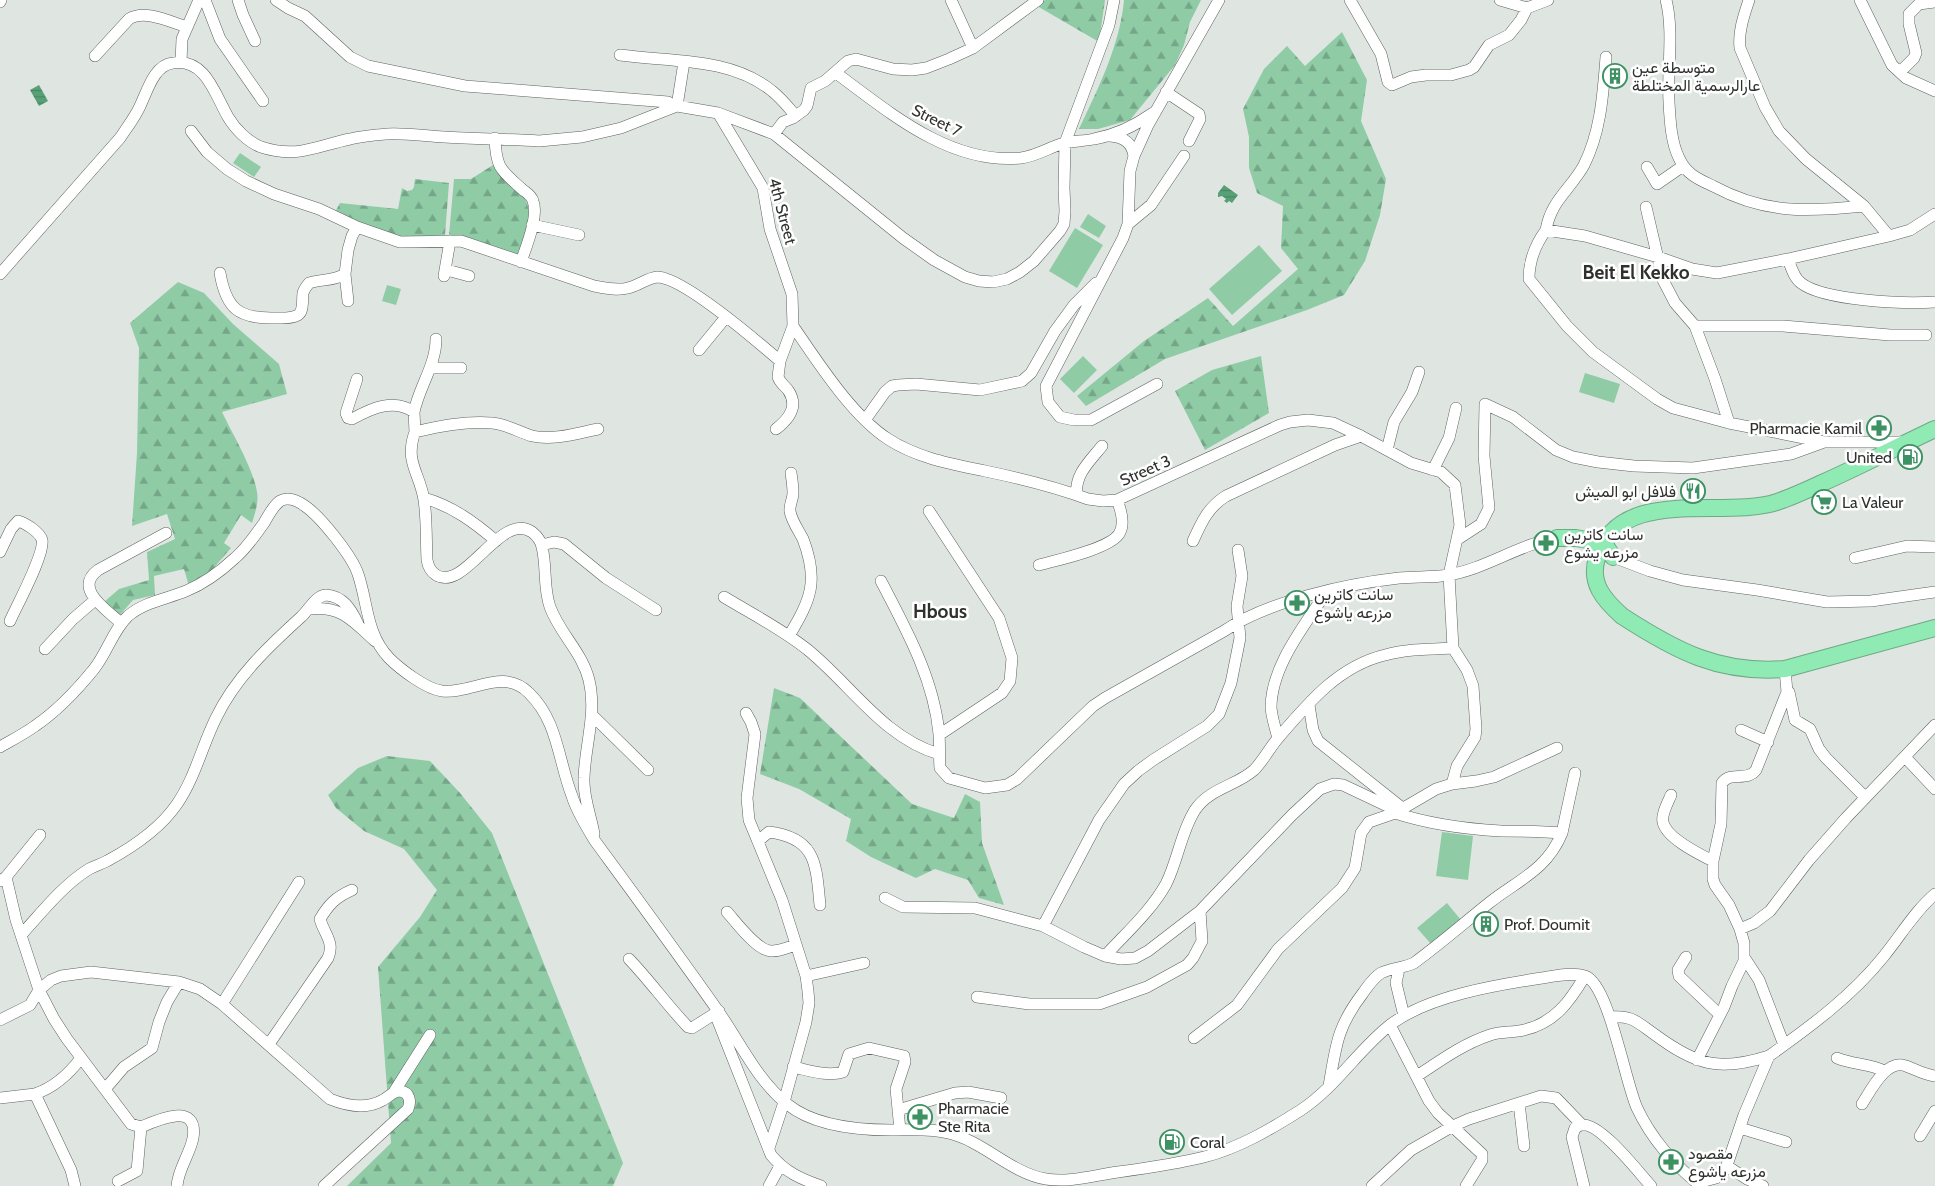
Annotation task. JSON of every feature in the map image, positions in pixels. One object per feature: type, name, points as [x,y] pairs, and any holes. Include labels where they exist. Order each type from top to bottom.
[{"type":"highway","points":[[1935,429],[1842,474],[1768,505],[1730,509],[1654,511],[1633,516],[1619,525],[1605,552],[1595,579],[1600,591],[1612,607],[1637,626],[1684,652],[1703,660],[1735,668],[1785,669],[1935,628]]},
{"type":"highway","points":[[1557,538],[1576,538],[1605,552]]},
{"type":"street","points":[[181,62],[182,40],[199,0]]},
{"type":"street","points":[[204,0],[220,39],[263,101]]},
{"type":"street","points":[[238,0],[242,15],[255,41]]},
{"type":"street","points":[[276,0],[305,16],[346,54],[368,66],[465,86],[668,102],[675,107],[718,113],[774,134],[918,249],[965,277],[986,282],[1007,279],[1020,272],[1034,261],[1064,224],[1065,143],[1109,25],[1114,0]]},
{"type":"street","points":[[951,0],[973,48]]},
{"type":"street","points":[[774,134],[783,122],[796,116],[807,106],[811,88],[836,73],[848,62],[856,59],[894,69],[912,70],[926,68],[949,60],[973,48],[1038,0]]},
{"type":"street","points":[[1157,384],[1092,420],[1074,420],[1060,417],[1048,402],[1046,386],[1123,238],[1128,224],[1130,171],[1134,156],[1155,112],[1219,0]]},
{"type":"street","points":[[1350,0],[1381,54],[1388,82],[1392,85],[1411,77],[1451,75],[1469,70],[1489,45],[1509,35],[1521,20],[1527,8]]},
{"type":"street","points":[[1500,0],[1527,8],[1548,0]]},
{"type":"street","points":[[1666,0],[1669,21],[1670,116],[1680,168]]},
{"type":"street","points":[[1749,0],[1743,21],[1740,48],[1770,116],[1780,131],[1806,159],[1864,206],[1889,236]]},
{"type":"street","points":[[1860,0],[1889,60],[1900,72],[1918,84],[1935,91]]},
{"type":"street","points":[[1900,72],[1914,58],[1916,53],[1909,24],[1909,14],[1919,4],[1935,2]]},
{"type":"street","points":[[95,56],[129,19],[135,15],[145,15],[187,27]]},
{"type":"street","points":[[620,55],[706,64],[745,74],[771,90],[796,116]]},
{"type":"street","points":[[1606,57],[1601,115],[1592,146],[1581,170],[1553,207],[1546,230],[1534,251],[1529,279],[1574,334],[1607,363],[1664,404],[1688,413],[1729,423],[1824,442],[1908,442]]},
{"type":"street","points":[[0,274],[120,138],[136,115],[152,79],[158,71],[171,63],[181,62],[200,70],[206,77],[229,119],[243,135],[259,146],[286,152],[308,151],[348,139],[388,134],[539,141],[582,137],[621,128],[675,107]]},
{"type":"street","points":[[675,107],[684,62]]},
{"type":"street","name":"Street 7","points":[[836,73],[896,118],[951,147],[990,157],[1023,158],[1065,143],[1107,136],[1140,122],[1155,112]]},
{"type":"street","points":[[1166,92],[1198,114],[1200,119],[1189,141]]},
{"type":"street","name":"4th Street","points":[[718,113],[763,188],[770,229],[792,294],[793,326]]},
{"type":"street","points":[[191,131],[207,152],[246,181],[274,194],[319,209],[357,227],[400,242],[461,241],[594,286],[613,289],[629,288],[655,277],[677,282],[726,317],[780,361]]},
{"type":"street","points":[[1107,136],[1124,139],[1131,145],[1134,156]]},
{"type":"street","points":[[495,138],[496,159],[502,171],[529,195],[534,202],[535,214],[522,262]]},
{"type":"street","points":[[1128,224],[1151,205],[1184,156]]},
{"type":"street","points":[[1670,160],[1696,179],[1755,205],[1768,208],[1802,210],[1828,210],[1864,206]]},
{"type":"street","points":[[1646,167],[1658,184],[1680,168]]},
{"type":"street","points":[[1646,207],[1661,274],[1667,290],[1675,303],[1695,326],[1729,423]]},
{"type":"street","points":[[1546,230],[1585,236],[1692,269],[1717,273],[1889,236],[1910,230],[1935,214]]},
{"type":"street","points":[[532,225],[579,235]]},
{"type":"street","points":[[348,301],[345,274],[348,250],[357,227]]},
{"type":"street","points":[[450,241],[446,273],[469,276]]},
{"type":"street","points":[[1788,259],[1797,280],[1817,290],[1876,302],[1935,302]]},
{"type":"street","points":[[220,273],[222,288],[229,304],[253,318],[290,318],[297,316],[302,308],[303,294],[309,283],[317,280],[339,278],[345,274]]},
{"type":"street","points":[[865,420],[885,392],[892,386],[916,384],[980,390],[1022,381],[1031,373],[1055,332],[1074,305],[1102,277]]},
{"type":"street","points":[[699,350],[726,317]]},
{"type":"street","points":[[776,429],[788,420],[793,408],[793,400],[778,377],[780,361],[793,326]]},
{"type":"street","name":"Street 3","points":[[793,326],[827,374],[865,420],[887,439],[929,457],[1088,499],[1118,500],[1290,422],[1308,420],[1326,422],[1361,436],[1411,463],[1441,472],[1455,484],[1460,519],[1458,539],[1449,575],[1453,648]]},
{"type":"street","points":[[1695,326],[1783,326],[1890,335],[1926,335]]},
{"type":"street","points":[[436,339],[435,356],[420,391],[414,412],[415,432],[410,448],[410,455],[424,498],[428,566],[439,577],[455,575],[508,533],[524,528],[537,536],[542,545],[545,589],[550,607],[559,627],[583,662],[589,681],[592,715],[584,780],[595,840]]},
{"type":"street","points":[[430,368],[461,368]]},
{"type":"street","points":[[1386,450],[1394,422],[1412,392],[1419,372]]},
{"type":"street","points":[[358,379],[347,410],[348,418],[394,404],[414,412]]},
{"type":"street","points":[[1458,539],[1481,524],[1489,508],[1484,456],[1485,404],[1513,417],[1556,450],[1573,457],[1598,462],[1642,466],[1702,467],[1791,454],[1824,442]]},
{"type":"street","points":[[1433,470],[1449,438],[1456,408]]},
{"type":"street","points":[[415,432],[445,425],[491,422],[512,427],[533,436],[544,437],[598,429]]},
{"type":"street","points":[[1193,541],[1209,510],[1218,500],[1335,444],[1361,436]]},
{"type":"street","points":[[1077,495],[1076,484],[1083,469],[1102,446]]},
{"type":"street","points":[[789,636],[802,614],[812,587],[810,559],[790,511],[793,494],[791,474]]},
{"type":"street","points":[[424,498],[448,507],[496,541]]},
{"type":"street","points":[[3,741],[35,727],[76,690],[94,668],[121,623],[134,611],[189,590],[207,580],[242,551],[278,503],[287,499],[294,500],[309,508],[349,556],[358,573],[376,642]]},
{"type":"street","points":[[1039,565],[1103,546],[1118,536],[1122,523],[1118,500]]},
{"type":"street","points":[[929,512],[999,618],[1012,658],[1010,681],[1002,692],[940,735]]},
{"type":"street","points":[[0,552],[11,529],[18,521],[41,538],[42,543],[38,558],[10,621]]},
{"type":"street","points":[[121,623],[95,600],[89,591],[88,586],[94,573],[166,533]]},
{"type":"street","points":[[881,581],[911,638],[922,666],[935,709],[940,735],[940,768],[949,778],[985,788],[1007,786],[1017,779],[1093,706],[1224,631],[1238,621],[1280,605],[1327,591],[1392,579],[1449,575],[1485,564],[1541,541],[1557,538]]},
{"type":"street","points":[[542,545],[554,542],[564,544],[606,578],[656,610]]},
{"type":"street","points":[[1856,558],[1906,546],[1935,547]]},
{"type":"street","points":[[1043,926],[1099,820],[1124,784],[1153,760],[1208,726],[1219,714],[1234,670],[1240,638],[1238,601],[1242,576],[1238,550]]},
{"type":"street","points":[[1605,552],[1650,571],[1683,580],[1827,602],[1872,601],[1935,592]]},
{"type":"street","points":[[1278,738],[1271,710],[1277,675],[1306,622],[1327,591]]},
{"type":"street","points":[[21,934],[77,878],[132,847],[168,815],[184,791],[199,761],[216,717],[229,696],[260,655],[310,609],[322,595],[331,595],[348,606],[358,624],[390,658],[412,677],[441,691],[501,680],[512,682],[527,691],[543,708],[554,730],[571,796],[579,814],[595,840],[768,1085],[784,1102],[796,1110],[828,1122],[868,1130],[946,1132],[965,1138],[1013,1166],[1046,1179],[1089,1177],[1141,1169],[1202,1157],[1227,1149],[1258,1135],[1306,1107],[1390,1025],[1420,1008],[1482,988],[1553,976],[1585,976],[1593,980],[1598,987],[1610,1017],[1633,1098],[1643,1120],[1665,1150],[1699,1185],[1716,1178],[1724,1172],[1769,1056]]},
{"type":"street","points":[[724,597],[789,636],[822,662],[848,690],[910,742],[939,754]]},
{"type":"street","points":[[45,649],[73,619],[95,600]]},
{"type":"street","points":[[1105,956],[1146,913],[1160,893],[1172,870],[1191,818],[1202,801],[1212,793],[1253,771],[1278,738],[1326,686],[1341,674],[1371,658],[1398,652],[1453,648],[1467,670],[1473,686],[1476,729],[1475,737],[1458,766],[1452,784]]},
{"type":"street","points":[[1785,669],[1795,720],[1810,729],[1826,758],[1865,797]]},
{"type":"street","points":[[1697,1060],[1742,967],[1744,956],[1740,929],[1725,898],[1714,885],[1712,876],[1713,861],[1721,824],[1720,794],[1722,782],[1729,778],[1753,774],[1760,764],[1788,690]]},
{"type":"street","points":[[1309,705],[1313,730],[1318,741],[1399,811]]},
{"type":"street","points":[[746,713],[755,734],[747,809],[749,820],[782,900],[806,976],[809,1003],[806,1022],[784,1102],[769,1148]]},
{"type":"street","points":[[592,715],[648,770]]},
{"type":"street","points":[[1740,929],[1754,923],[1770,911],[1809,860],[1865,797],[1935,724]]},
{"type":"street","points":[[1741,730],[1768,742]]},
{"type":"street","points":[[1194,1038],[1237,1005],[1278,949],[1342,888],[1355,868],[1359,838],[1366,825],[1399,811],[1428,793],[1452,784],[1494,777],[1557,748]]},
{"type":"street","points":[[1905,757],[1935,789]]},
{"type":"street","points":[[1329,1086],[1337,1040],[1346,1017],[1369,984],[1383,972],[1410,965],[1492,901],[1536,871],[1554,850],[1562,833],[1575,773]]},
{"type":"street","points":[[885,898],[903,907],[975,908],[1043,926],[1105,956],[1120,959],[1135,958],[1148,951],[1200,911],[1292,814],[1325,786],[1343,785],[1431,824],[1499,831],[1562,833]]},
{"type":"street","points":[[1671,795],[1663,818],[1664,825],[1684,846],[1713,861]]},
{"type":"street","points":[[758,841],[770,832],[787,834],[806,846],[815,870],[820,905]]},
{"type":"street","points":[[40,836],[3,879],[39,990],[54,1019],[132,1124],[141,1127],[157,1120],[179,1115],[190,1119],[193,1126],[193,1138],[181,1167],[177,1186]]},
{"type":"street","points":[[222,1004],[299,882]]},
{"type":"street","points":[[269,1044],[328,958],[332,949],[320,919],[330,902],[352,890]]},
{"type":"street","points":[[1610,1017],[1622,1016],[1634,1019],[1666,1042],[1697,1060],[1722,1065],[1751,1061],[1769,1056],[1829,1012],[1856,987],[1884,956],[1923,905],[1935,894]]},
{"type":"street","points":[[977,997],[1029,1004],[1099,1004],[1147,987],[1187,965],[1193,958],[1202,941],[1200,911]]},
{"type":"street","points":[[728,912],[738,925],[762,948],[770,952],[796,945]]},
{"type":"street","points":[[1744,956],[1759,980],[1784,1045]]},
{"type":"street","points":[[1686,957],[1678,970],[1679,976],[1720,1015]]},
{"type":"street","points":[[629,959],[688,1027],[692,1028],[717,1013]]},
{"type":"street","points":[[806,976],[864,963]]},
{"type":"street","points":[[1399,969],[1396,983],[1404,1016]]},
{"type":"street","points":[[0,1020],[30,1005],[39,990],[51,980],[61,976],[91,972],[180,982],[200,989],[222,1004],[269,1044],[321,1093],[336,1102],[348,1106],[377,1103],[394,1092],[430,1035]]},
{"type":"street","points":[[1417,1076],[1466,1044],[1493,1034],[1524,1030],[1545,1022],[1558,1014],[1566,1006],[1585,976]]},
{"type":"street","points":[[106,1088],[124,1067],[152,1048],[167,1002],[180,982]]},
{"type":"street","points":[[717,1013],[771,1155],[780,1166],[803,1180],[821,1186]]},
{"type":"street","points":[[1390,1025],[1429,1101],[1438,1113],[1482,1156],[1482,1160],[1466,1186]]},
{"type":"street","points":[[793,1067],[827,1074],[839,1073],[842,1072],[849,1054],[869,1048],[902,1055],[905,1058],[896,1089],[900,1130]]},
{"type":"street","points":[[0,1098],[35,1094],[55,1085],[82,1058]]},
{"type":"street","points":[[1837,1058],[1856,1064],[1872,1066],[1884,1071]]},
{"type":"street","points":[[1862,1104],[1884,1071],[1901,1065],[1921,1074],[1935,1076]]},
{"type":"street","points":[[324,1186],[408,1109],[411,1102],[408,1095],[402,1091],[394,1092]]},
{"type":"street","points":[[898,1110],[955,1093],[968,1092],[1001,1098]]},
{"type":"street","points":[[35,1094],[72,1170],[75,1186]]},
{"type":"street","points":[[1372,1186],[1410,1150],[1453,1126],[1519,1102],[1541,1096],[1556,1098],[1582,1125]]},
{"type":"street","points":[[1519,1102],[1524,1146]]},
{"type":"street","points":[[1920,1136],[1935,1111]]},
{"type":"street","points":[[1584,1186],[1572,1137],[1575,1128],[1582,1125],[1590,1126],[1617,1147],[1651,1186]]},
{"type":"street","points":[[118,1181],[137,1171],[141,1127]]},
{"type":"street","points":[[1740,1128],[1786,1142]]},
{"type":"street","points":[[769,1186],[780,1166]]},
{"type":"street","points":[[1727,1166],[1746,1179],[1763,1186]]},
{"type":"green space","points":[[1045,0],[1105,0],[1099,42],[1037,6]]},
{"type":"green space","points":[[1124,0],[1201,0],[1190,22],[1184,45],[1175,65],[1130,120],[1098,129],[1079,129],[1101,82],[1113,50],[1122,17]]},
{"type":"green space","points":[[1342,32],[1367,80],[1361,121],[1386,179],[1380,215],[1365,261],[1344,295],[1307,310],[1165,359],[1086,406],[1077,396],[1144,341],[1208,298],[1233,326],[1298,269],[1281,248],[1283,206],[1257,193],[1249,168],[1249,137],[1243,109],[1264,69],[1287,46],[1305,66]]},
{"type":"green space","points":[[240,153],[261,167],[254,177],[233,163]]},
{"type":"green space","points":[[493,165],[498,174],[525,199],[528,206],[528,228],[518,256],[463,236],[449,235],[454,179],[471,179]]},
{"type":"green space","points":[[415,179],[449,183],[445,235],[406,238],[334,214],[340,203],[398,209],[402,188],[407,191],[412,190]]},
{"type":"green space","points":[[1088,214],[1106,226],[1099,238],[1080,227]]},
{"type":"green space","points":[[1075,228],[1103,245],[1077,288],[1049,271]]},
{"type":"green space","points":[[1259,245],[1282,271],[1232,315],[1209,289]]},
{"type":"green space","points":[[178,282],[204,293],[233,324],[279,364],[287,394],[222,412],[255,483],[257,500],[252,523],[241,515],[224,543],[231,548],[211,571],[189,586],[184,569],[154,576],[155,595],[133,600],[119,616],[104,602],[119,589],[149,580],[147,552],[175,539],[167,514],[132,526],[137,453],[139,348],[130,323]]},
{"type":"green space","points":[[387,285],[401,289],[396,305],[382,301]]},
{"type":"green space","points":[[1083,356],[1097,370],[1074,393],[1060,379]]},
{"type":"green space","points":[[1261,356],[1269,413],[1205,450],[1175,391],[1212,370]]},
{"type":"green space","points":[[1585,373],[1620,384],[1614,403],[1579,392]]},
{"type":"green space","points":[[774,688],[800,698],[912,804],[954,818],[965,794],[980,802],[982,843],[1004,905],[979,898],[968,880],[935,869],[916,878],[871,857],[846,841],[851,819],[799,789],[760,774]]},
{"type":"green space","points":[[387,756],[430,761],[460,793],[492,833],[623,1163],[613,1186],[347,1186],[391,1143],[378,967],[420,917],[437,890],[404,849],[364,831],[336,808],[328,795],[358,768]]},
{"type":"green space","points":[[1442,832],[1473,836],[1468,880],[1436,876]]},
{"type":"green space","points":[[1447,903],[1461,920],[1431,944],[1417,928]]},
{"type":"shaded area","points":[[39,85],[48,101],[39,106],[30,90]]},
{"type":"shaded area","points":[[1224,185],[1238,195],[1232,203],[1224,201],[1226,199],[1222,196],[1218,197],[1218,193]]},
{"type":"place","name":"متوسطة عين عارالرسمية المختلطة","points":[[1615,76]]},
{"type":"place","name":"Pharmacie Kamil","points":[[1879,428]]},
{"type":"place","name":"United","points":[[1910,457]]},
{"type":"place","name":"فلافل ابو الميش","points":[[1693,491]]},
{"type":"place","name":"La Valeur","points":[[1824,502]]},
{"type":"place","name":"سانت كاترين مزرعه يشوع","points":[[1546,543]]},
{"type":"place","name":"سانت كاترين مزرعه ياشوع","points":[[1297,603]]},
{"type":"place","name":"Prof. Doumit","points":[[1486,924]]},
{"type":"place","name":"Pharmacie Ste Rita","points":[[920,1117]]},
{"type":"place","name":"Coral","points":[[1172,1142]]},
{"type":"place","name":"مقصود مزرعه ياشوع","points":[[1671,1162]]},
{"type":"district","name":"Beit El Kekko","points":[[1636,272]]},
{"type":"district","name":"Hbous","points":[[940,611]]}]
